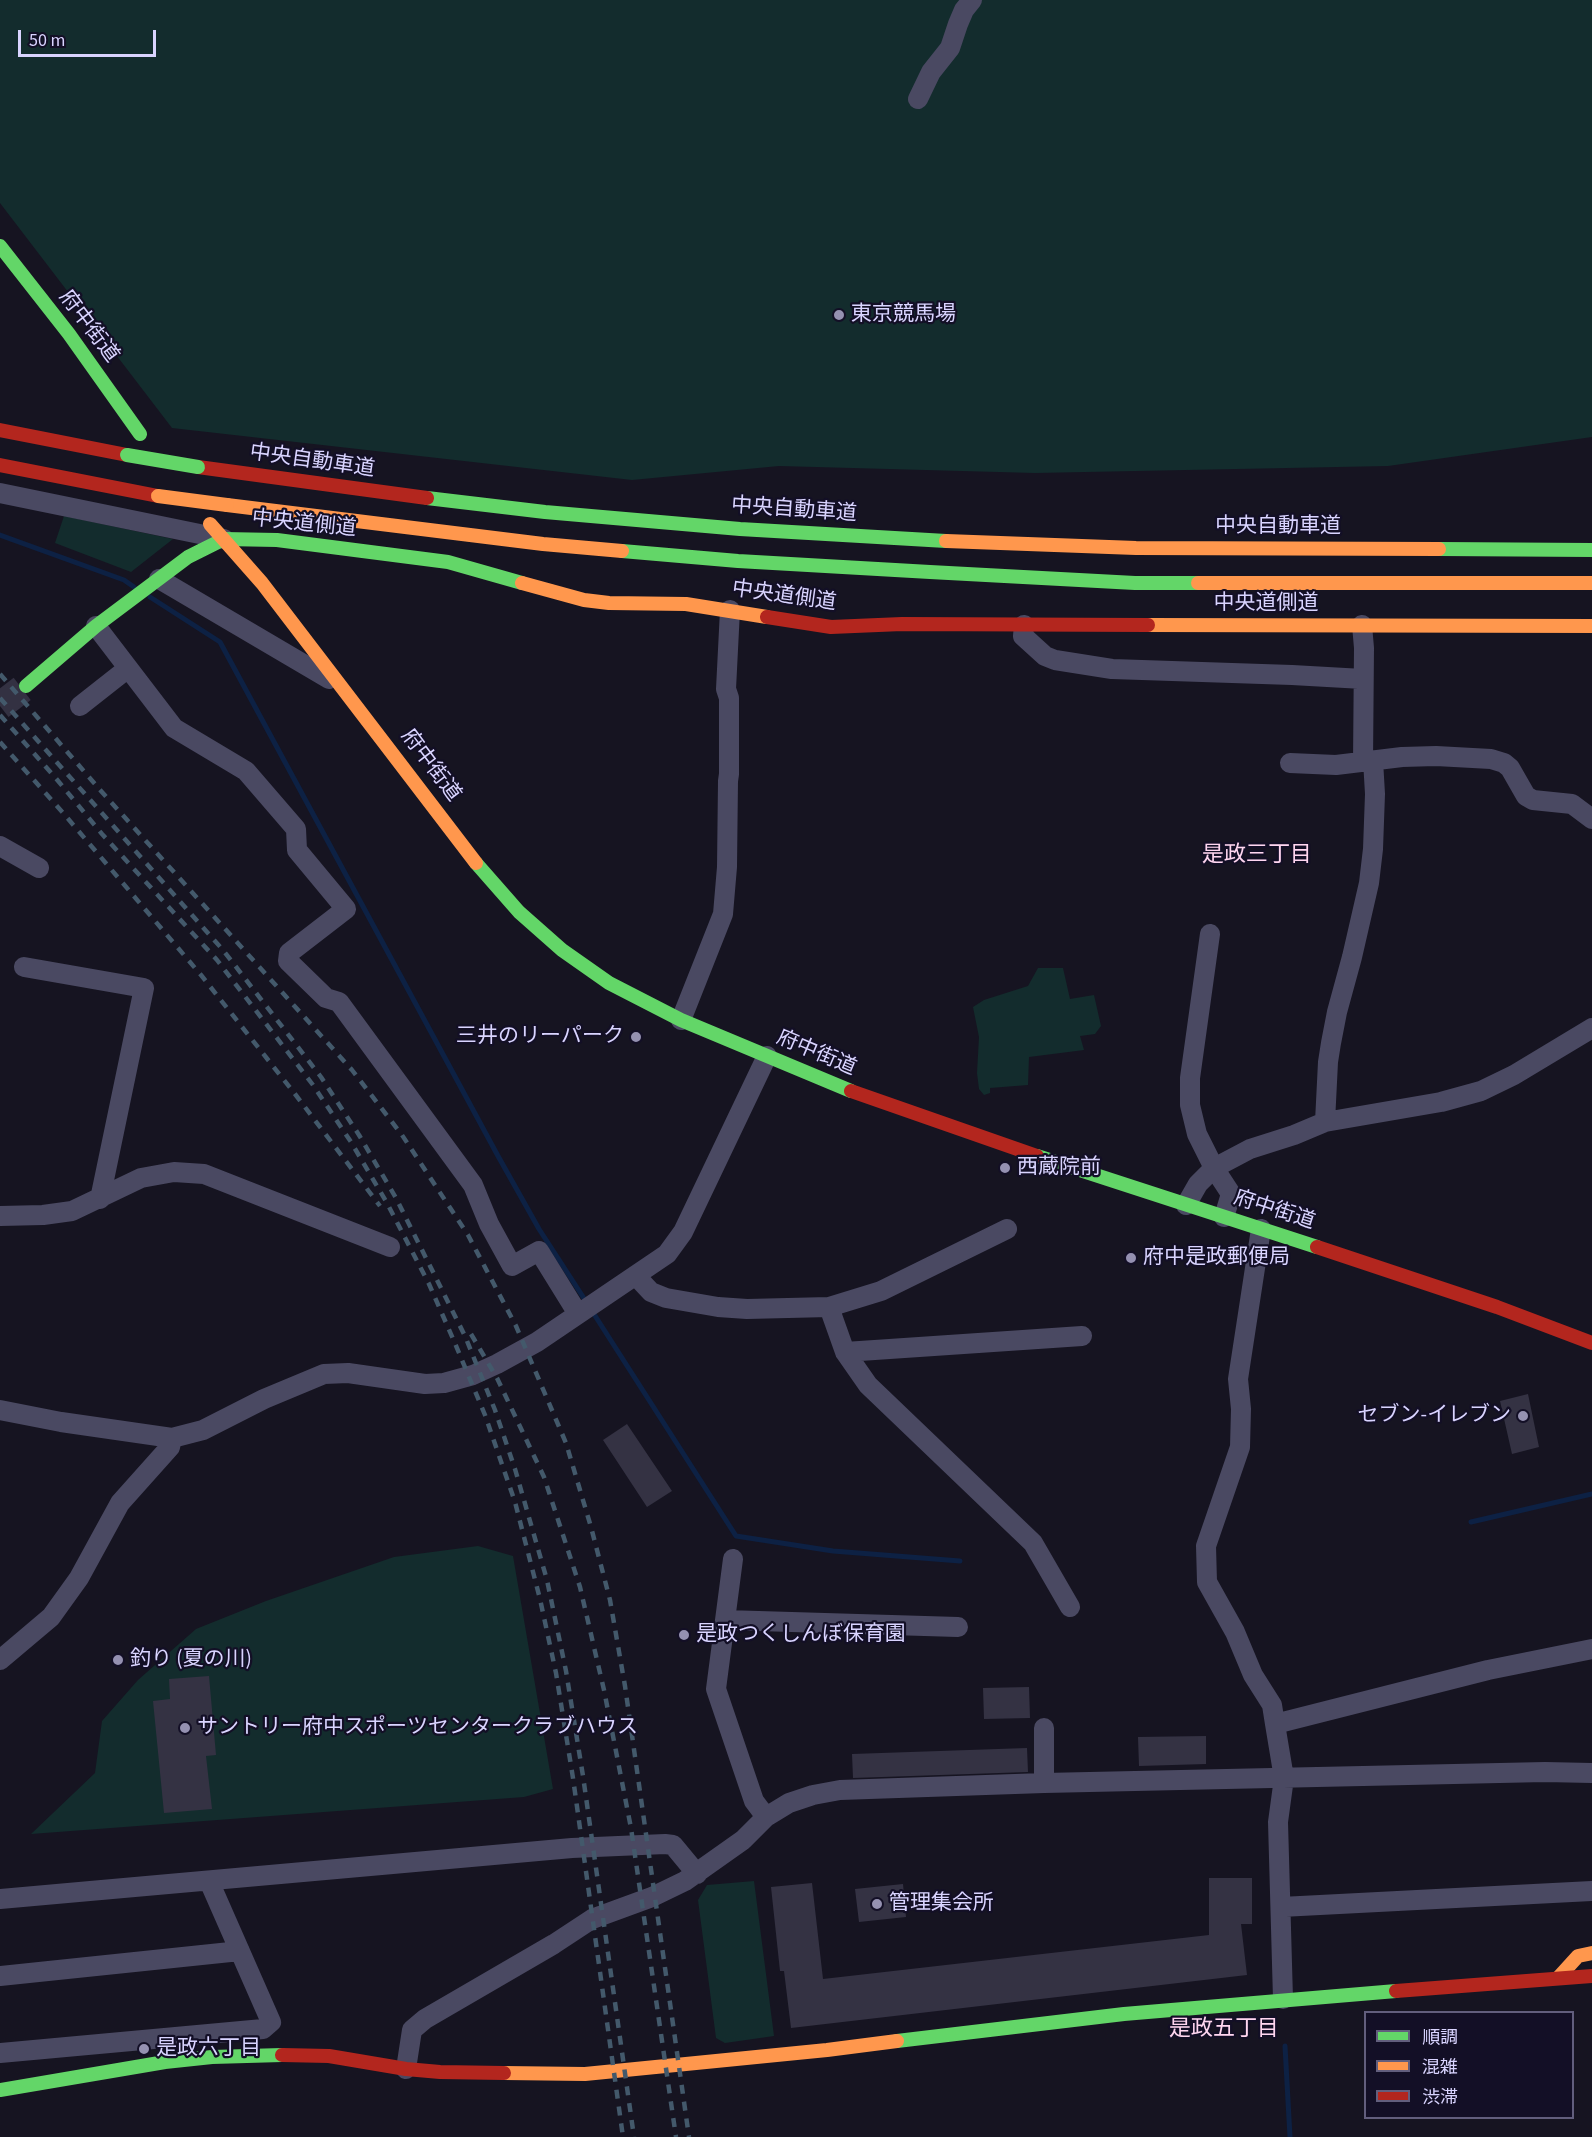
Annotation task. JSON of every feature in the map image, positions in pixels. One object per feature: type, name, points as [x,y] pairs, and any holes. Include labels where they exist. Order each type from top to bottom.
[{"type":"main road","name":"府中街道","points":[[0,246],[69,334],[141,434]]},
{"type":"main road","name":"中央自動車道","points":[[0,430],[188,465],[349,489],[545,512],[740,529],[931,540],[1136,548],[1592,550]]},
{"type":"main road","points":[[0,465],[158,496],[345,521],[543,544],[738,561],[1135,583],[1592,583]]},
{"type":"main road","name":"府中街道","points":[[210,524],[262,583],[482,871],[519,912],[562,950],[609,983],[681,1020],[867,1098],[1437,1286],[1592,1343]]},
{"type":"main road","name":"中央道側道","points":[[26,686],[96,626],[188,557],[224,539],[277,540],[448,562],[574,598],[609,603],[686,604],[831,627],[902,624],[1592,626]]},
{"type":"main road","points":[[1558,1978],[1578,1956],[1592,1953]]},
{"type":"main road","points":[[0,2090],[23,2088],[165,2062],[212,2057],[272,2055],[329,2056],[406,2069],[440,2072],[585,2074],[827,2050],[983,2029],[1283,1999],[1592,1976]]},
{"type":"street","points":[[918,99],[931,72],[950,48],[964,10],[972,0]]},
{"type":"street","points":[[0,493],[224,539]]},
{"type":"street","points":[[159,579],[344,688]]},
{"type":"street","points":[[681,1020],[723,914],[727,867],[729,698],[726,689],[730,610]]},
{"type":"street","points":[[1024,625],[1023,636],[1045,656],[1067,662],[1112,669],[1156,672],[1363,679]]},
{"type":"street","points":[[1325,1122],[1331,1043],[1369,883],[1373,849],[1375,794],[1368,761],[1362,625]]},
{"type":"street","points":[[96,626],[174,728],[246,771],[296,829],[297,850],[346,909],[290,953],[288,961],[326,998],[339,1002],[359,1029],[473,1185],[489,1224],[512,1266],[539,1251],[585,1310]]},
{"type":"street","points":[[80,706],[127,669]]},
{"type":"street","points":[[1290,763],[1336,765],[1436,756],[1491,759],[1504,763],[1510,768],[1526,796],[1533,800],[1572,804],[1592,819]]},
{"type":"street","points":[[0,846],[39,868]]},
{"type":"street","points":[[1210,934],[1190,1078],[1190,1105],[1197,1134],[1214,1168],[1231,1194],[1224,1217]]},
{"type":"street","points":[[24,967],[144,988],[100,1199]]},
{"type":"street","points":[[1186,1205],[1198,1184],[1214,1168],[1250,1149],[1325,1122],[1441,1102],[1481,1091],[1514,1075],[1592,1029]]},
{"type":"street","points":[[0,1410],[61,1422],[172,1438],[203,1430],[264,1399],[324,1374],[348,1373],[425,1384],[458,1380],[518,1354],[667,1254],[683,1232],[767,1056]]},
{"type":"street","points":[[0,1216],[44,1215],[72,1211],[141,1178],[174,1172],[204,1174],[390,1247]]},
{"type":"street","points":[[636,1276],[651,1292],[666,1298],[718,1307],[747,1309],[829,1306],[881,1291],[1007,1229]]},
{"type":"street","points":[[1261,1229],[1238,1379],[1241,1409],[1240,1447],[1206,1546],[1206,1558],[1207,1582],[1235,1632],[1253,1675],[1272,1706],[1284,1778],[1278,1822],[1283,1999]]},
{"type":"street","points":[[829,1306],[845,1352],[868,1385],[1034,1543],[1070,1607]]},
{"type":"street","points":[[845,1352],[1082,1336]]},
{"type":"street","points":[[0,1659],[51,1617],[79,1578],[120,1503],[170,1447],[172,1438]]},
{"type":"street","points":[[733,1559],[716,1689],[754,1801],[766,1817]]},
{"type":"street","points":[[725,1620],[958,1627]]},
{"type":"street","points":[[1275,1724],[1488,1670],[1592,1649]]},
{"type":"street","points":[[1044,1728],[1044,1783]]},
{"type":"street","points":[[406,2069],[412,2030],[431,2015],[554,1944],[592,1919],[652,1898],[697,1874],[743,1840],[766,1817],[789,1803],[813,1795],[840,1790],[1044,1783],[1545,1772],[1592,1773]]},
{"type":"street","points":[[0,1899],[572,1848],[665,1844],[674,1845],[697,1874]]},
{"type":"street","points":[[0,2053],[263,2029],[271,2022],[209,1881]]},
{"type":"street","points":[[1281,1907],[1592,1891]]},
{"type":"street","points":[[0,1976],[240,1951]]},
{"type":"green space","name":"東京競馬場","points":[[0,0],[1592,0],[1592,437],[1388,466],[1035,473],[779,466],[632,480],[172,428],[0,203]]},
{"type":"green space","points":[[64,516],[173,539],[131,572],[55,543]]},
{"type":"green space","points":[[1038,968],[1063,968],[1070,999],[1094,995],[1101,1026],[1095,1034],[1080,1036],[1084,1050],[1029,1057],[1028,1085],[990,1088],[990,1093],[984,1095],[979,1089],[977,1073],[979,1037],[973,1007],[984,1000],[1028,986]]},
{"type":"green space","points":[[478,1546],[513,1556],[553,1789],[524,1797],[31,1834],[95,1773],[102,1721],[138,1680],[196,1629],[266,1601],[394,1557]]},
{"type":"green space","points":[[754,1881],[774,2036],[725,2043],[716,2038],[698,1900],[707,1885]]},
{"type":"building","points":[[1528,1394],[1539,1447],[1512,1454],[1500,1401]]},
{"type":"building","points":[[627,1424],[672,1491],[647,1507],[603,1440]]},
{"type":"building","name":"サントリー府中スポーツセンタークラブハウス","points":[[209,1676],[216,1755],[206,1756],[212,1809],[164,1813],[153,1701],[170,1699],[169,1679]]},
{"type":"building","points":[[1029,1687],[1030,1718],[984,1719],[983,1688]]},
{"type":"building","points":[[1206,1736],[1206,1764],[1139,1766],[1138,1737]]},
{"type":"building","points":[[1027,1748],[1028,1772],[853,1778],[852,1754]]},
{"type":"building","points":[[1209,1878],[1252,1878],[1252,1924],[1241,1924],[1247,1975],[791,2028],[784,1971],[780,1971],[771,1887],[812,1883],[823,1979],[1209,1935]]},
{"type":"building","points":[[903,1884],[906,1917],[859,1922],[855,1889]]},
{"type":"waterway","points":[[0,535],[124,580],[134,587]]},
{"type":"waterway","points":[[150,597],[220,642],[498,1156],[539,1229],[587,1303]]},
{"type":"waterway","points":[[592,1311],[736,1536],[833,1551],[960,1561]]},
{"type":"waterway","points":[[1471,1522],[1592,1494]]},
{"type":"waterway","points":[[1285,2046],[1290,2137]]},
{"type":"tunnel","points":[[0,706],[26,686]]},
{"type":"railway","points":[[0,674],[101,791],[352,1070],[402,1135],[468,1235],[516,1326],[566,1443],[610,1600],[625,1686],[689,2137]]},
{"type":"railway","points":[[0,698],[223,950],[321,1077],[396,1198],[465,1336],[495,1410],[515,1469],[547,1580],[566,1671],[583,1776],[634,2137]]},
{"type":"railway","points":[[0,715],[102,834],[217,960],[313,1085],[351,1142],[387,1203],[429,1284],[454,1341],[485,1415],[515,1502],[556,1673],[573,1778],[623,2137]]},
{"type":"railway","points":[[0,742],[201,975],[380,1206]]},
{"type":"railway","points":[[471,1334],[497,1378],[544,1477],[580,1587],[604,1690],[631,1828],[676,2137]]},
{"type":"traffic: fast","points":[[0,246],[69,334],[140,434]]},
{"type":"traffic: fast","points":[[127,455],[198,467]]},
{"type":"traffic: fast","points":[[427,498],[545,512],[740,529],[946,541]]},
{"type":"traffic: fast","points":[[26,686],[96,626],[188,557],[224,539],[277,540],[448,562],[522,583]]},
{"type":"traffic: fast","points":[[1439,549],[1592,550]]},
{"type":"traffic: fast","points":[[622,551],[738,561],[930,572],[1135,583],[1198,583]]},
{"type":"traffic: fast","points":[[476,863],[519,912],[562,950],[609,983],[681,1020],[851,1091]]},
{"type":"traffic: fast","points":[[1037,1156],[1317,1247]]},
{"type":"traffic: fast","points":[[897,2041],[1124,2014],[1396,1991]]},
{"type":"traffic: fast","points":[[0,2090],[165,2062],[212,2057],[282,2055]]},
{"type":"traffic: slow","points":[[158,496],[227,505]]},
{"type":"traffic: slow","points":[[227,505],[543,544],[622,551]]},
{"type":"traffic: slow","points":[[210,524],[262,583],[476,863]]},
{"type":"traffic: slow","points":[[946,541],[1136,548],[1439,549]]},
{"type":"traffic: slow","points":[[522,583],[584,600],[609,603],[686,604],[767,617]]},
{"type":"traffic: slow","points":[[1198,583],[1592,583]]},
{"type":"traffic: slow","points":[[1148,625],[1592,626]]},
{"type":"traffic: slow","points":[[1558,1978],[1578,1956],[1592,1953]]},
{"type":"traffic: slow","points":[[504,2073],[585,2074],[897,2041]]},
{"type":"traffic: jam","points":[[0,430],[127,455]]},
{"type":"traffic: jam","points":[[0,465],[158,496]]},
{"type":"traffic: jam","points":[[198,467],[427,498]]},
{"type":"traffic: jam","points":[[767,617],[831,627],[902,624],[1148,625]]},
{"type":"traffic: jam","points":[[851,1091],[1037,1156]]},
{"type":"traffic: jam","points":[[1317,1247],[1497,1307],[1592,1343]]},
{"type":"traffic: jam","points":[[1396,1991],[1592,1976]]},
{"type":"traffic: jam","points":[[282,2055],[329,2056],[406,2069],[440,2072],[504,2073]]},
{"type":"place","name":"東京競馬場","points":[[839,315]]},
{"type":"place","name":"三井のリーパーク","points":[[636,1037]]},
{"type":"place","name":"西蔵院前","points":[[1005,1168]]},
{"type":"place","name":"府中是政郵便局","points":[[1131,1258]]},
{"type":"place","name":"セブン-イレブン","points":[[1523,1416]]},
{"type":"place","name":"是政つくしんぼ保育園","points":[[684,1635]]},
{"type":"place","name":"釣り (夏の川)","points":[[118,1660]]},
{"type":"place","name":"サントリー府中スポーツセンタークラブハウス","points":[[185,1728]]},
{"type":"place","name":"管理集会所","points":[[877,1904]]},
{"type":"place","name":"是政六丁目","points":[[144,2049]]},
{"type":"district","name":"是政三丁目","points":[[1257,856]]},
{"type":"district","name":"是政五丁目","points":[[1224,2030]]}]
